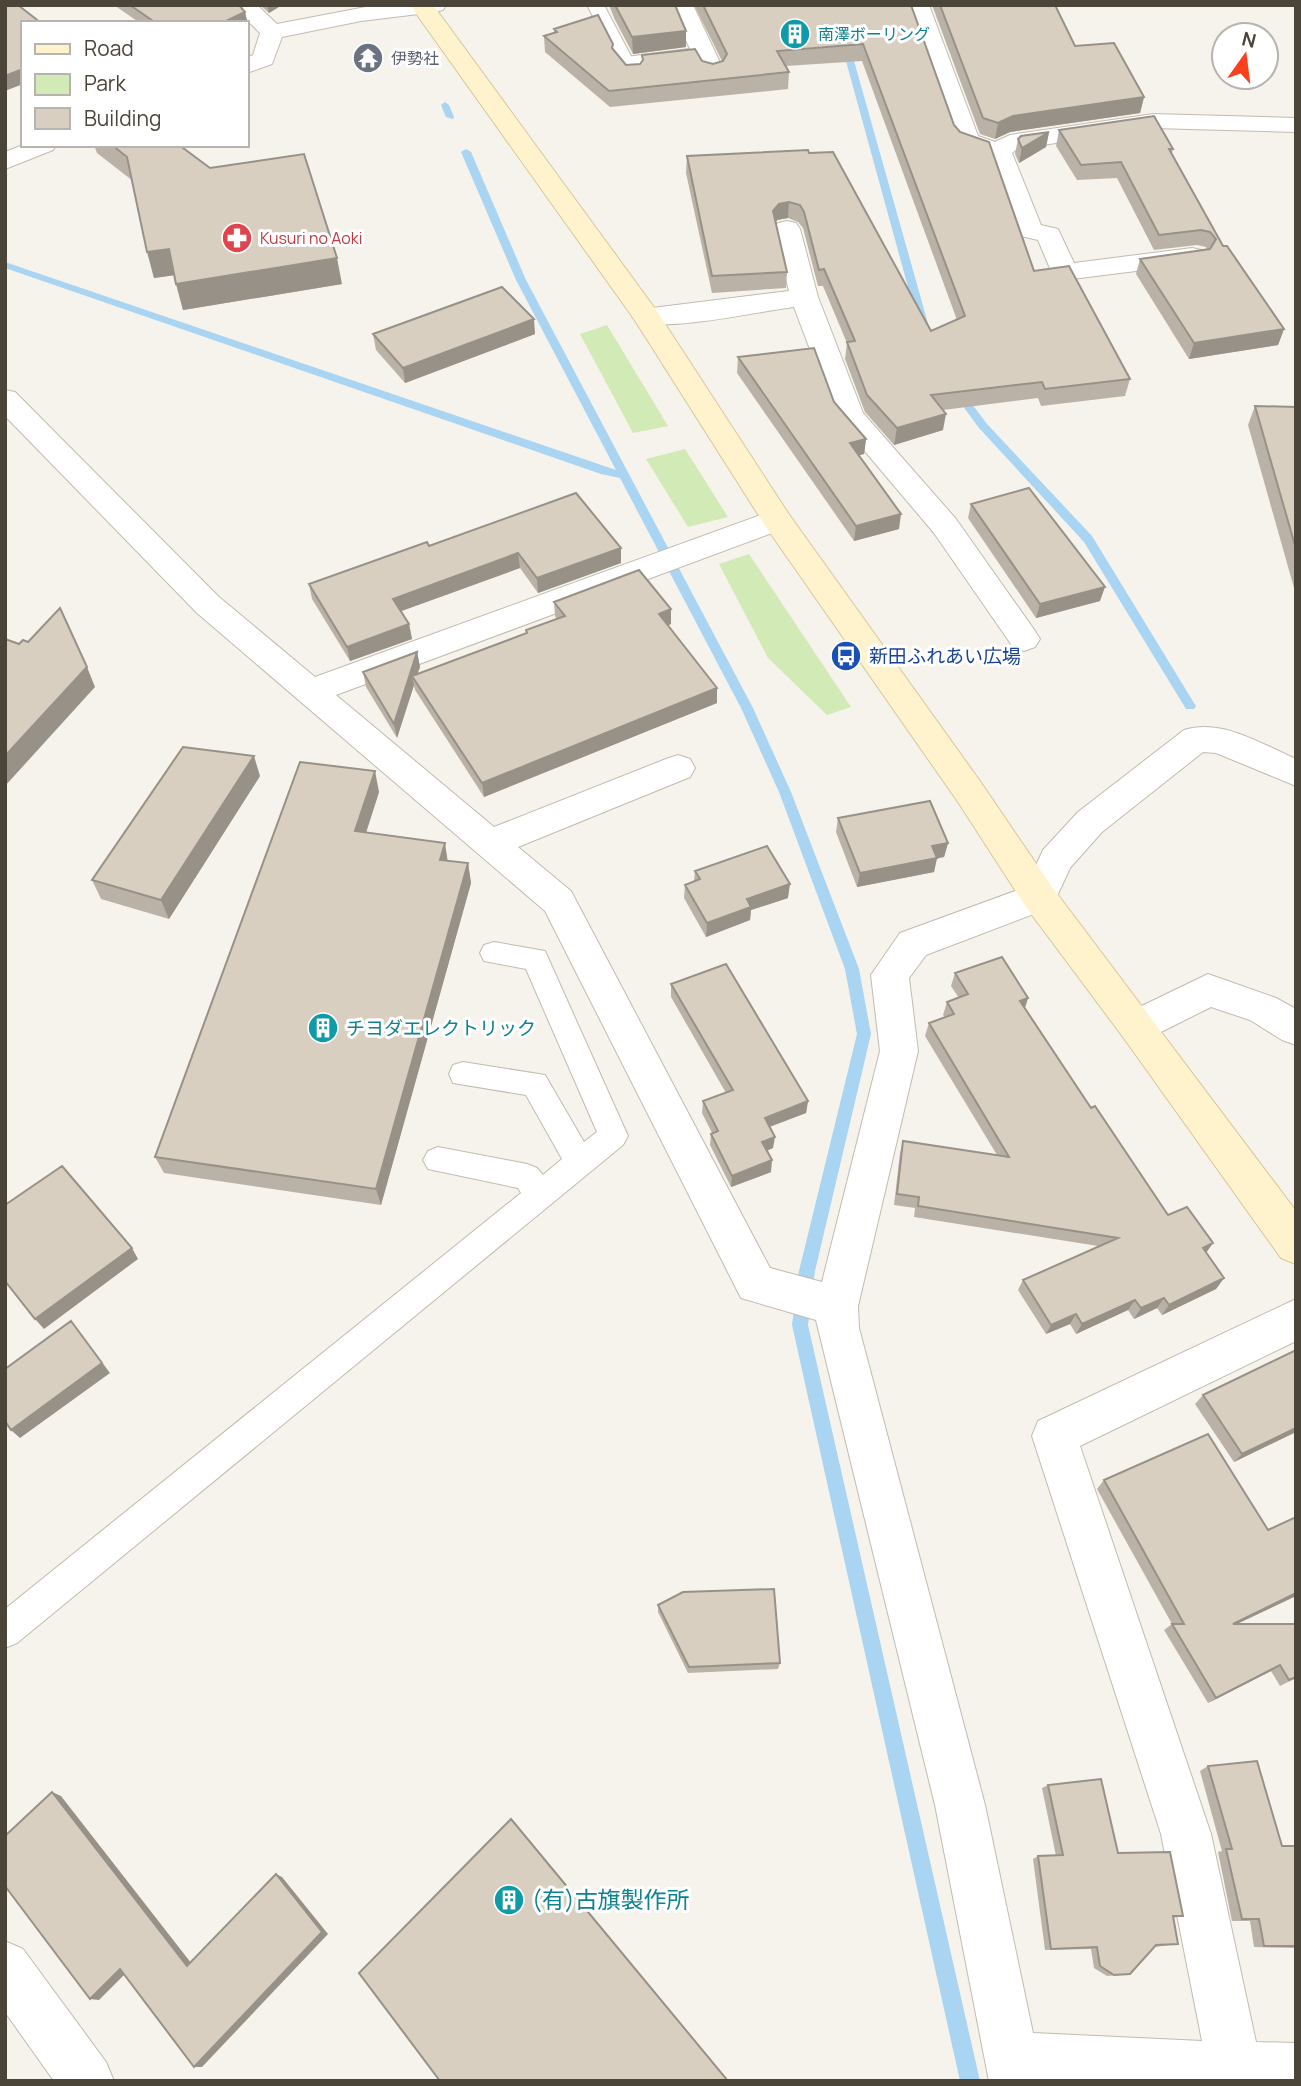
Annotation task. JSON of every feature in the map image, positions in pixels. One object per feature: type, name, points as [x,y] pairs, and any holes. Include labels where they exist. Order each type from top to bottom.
[{"type":"street","points":[[243,5],[272,32]]},
{"type":"street","points":[[629,69],[708,62],[681,5]]},
{"type":"street","points":[[917,5],[967,141],[999,151]]},
{"type":"street","points":[[272,32],[361,14],[424,6],[646,316],[777,520],[970,793],[1039,897],[1137,1026],[1296,1245]]},
{"type":"street","points":[[248,66],[264,59],[272,32]]},
{"type":"street","points":[[999,151],[1010,143],[1153,121],[1296,125]]},
{"type":"street","points":[[6,160],[39,147]]},
{"type":"street","points":[[999,151],[1030,230],[1049,235],[1064,272],[1196,256]]},
{"type":"street","points":[[787,229],[804,297],[850,416],[945,526],[1024,639]]},
{"type":"street","points":[[646,316],[674,315],[804,297]]},
{"type":"street","points":[[5,399],[208,605],[558,901],[756,1284],[813,1300],[838,1328],[960,1805],[1014,2070],[1296,2070]]},
{"type":"street","points":[[308,692],[777,520]]},
{"type":"street","points":[[813,1300],[899,1051],[890,975],[913,944],[1039,897],[1056,860],[1090,822],[1196,739],[1220,741],[1296,773]]},
{"type":"street","points":[[488,844],[678,768]]},
{"type":"street","points":[[1137,1026],[1208,990],[1263,1009],[1296,1029]]},
{"type":"street","points":[[1235,2068],[1186,1834],[1054,1436],[1296,1319]]},
{"type":"street","points":[[5,1967],[87,2081]]},
{"type":"lane","points":[[595,5],[629,69]]},
{"type":"lane","points":[[5,1631],[613,1136],[536,959],[494,953]]},
{"type":"lane","points":[[463,1074],[535,1084],[580,1163]]},
{"type":"lane","points":[[438,1160],[527,1177],[540,1196]]},
{"type":"green space","points":[[607,325],[668,426],[633,433],[580,334]]},
{"type":"green space","points":[[685,449],[728,517],[688,527],[646,459]]},
{"type":"green space","points":[[749,554],[851,707],[827,715],[768,658],[719,564]]},
{"type":"building","points":[[5,5],[18,5],[38,21],[21,21],[21,70],[5,76]]},
{"type":"building","points":[[130,5],[239,5],[245,12],[226,21],[153,21]]},
{"type":"building","points":[[615,5],[675,5],[686,31],[632,37]]},
{"type":"building","points":[[703,5],[911,5],[954,125],[960,132],[989,142],[1034,271],[1069,266],[1130,379],[1045,389],[1042,382],[931,395],[946,414],[897,428],[867,395],[847,342],[855,341],[824,269],[819,270],[800,205],[789,202],[779,204],[773,211],[787,272],[712,276],[687,156],[808,150],[809,153],[833,152],[931,331],[965,316],[863,44],[777,51],[789,72],[609,91],[544,36],[557,32],[554,29],[598,15],[613,44],[612,48],[626,65],[640,64],[642,55],[695,49],[702,61],[713,64],[723,61],[727,54]]},
{"type":"building","points":[[940,5],[1055,5],[1075,46],[1114,43],[1144,97],[1013,116],[998,123],[983,118]]},
{"type":"building","points":[[1154,116],[1173,149],[1169,149],[1223,246],[1227,246],[1284,329],[1194,343],[1140,259],[1210,249],[1216,239],[1210,232],[1201,230],[1159,235],[1121,162],[1081,165],[1059,130]]},
{"type":"building","points":[[1049,132],[1022,148],[1018,139],[1021,136]]},
{"type":"building","name":"Kusuri no Aoki","points":[[114,147],[182,147],[210,168],[304,154],[337,258],[176,284],[169,249],[147,252],[127,157]]},
{"type":"building","points":[[502,287],[534,319],[403,368],[373,334]]},
{"type":"building","points":[[814,348],[834,402],[866,439],[850,443],[901,514],[856,526],[738,357]]},
{"type":"building","points":[[1255,406],[1296,407],[1296,549]]},
{"type":"building","points":[[1029,488],[1105,587],[1040,604],[971,504]]},
{"type":"building","points":[[576,493],[621,548],[537,578],[518,553],[393,599],[409,624],[347,647],[309,584],[427,542],[429,546]]},
{"type":"building","points":[[639,570],[671,609],[659,614],[717,688],[482,783],[412,676],[565,616],[554,602]]},
{"type":"building","points":[[60,608],[87,667],[5,756],[5,639],[19,644],[23,640],[28,642]]},
{"type":"building","points":[[417,652],[394,724],[363,672]]},
{"type":"building","points":[[183,747],[254,756],[161,900],[92,880]]},
{"type":"building","name":"チヨダエレクトリック","points":[[300,762],[375,771],[355,831],[445,843],[440,860],[468,863],[376,1189],[155,1157]]},
{"type":"building","points":[[930,801],[948,843],[932,846],[937,858],[860,873],[838,818]]},
{"type":"building","points":[[767,846],[790,884],[747,899],[751,907],[707,923],[685,885],[700,879],[695,871]]},
{"type":"building","points":[[1002,957],[1028,998],[1020,1001],[1091,1108],[1095,1106],[1168,1215],[1187,1207],[1213,1243],[1203,1248],[1224,1278],[1169,1305],[1164,1298],[1141,1308],[1135,1300],[1082,1324],[1076,1314],[1051,1325],[1023,1280],[1118,1238],[918,1206],[919,1197],[897,1194],[903,1141],[1009,1157],[929,1023],[954,1014],[947,1002],[968,994],[955,973]]},
{"type":"building","points":[[726,964],[808,1101],[765,1118],[775,1137],[762,1142],[772,1160],[732,1176],[711,1134],[718,1131],[703,1101],[733,1090],[671,984]]},
{"type":"building","points":[[62,1166],[132,1248],[35,1319],[5,1281],[5,1205]]},
{"type":"building","points":[[71,1321],[102,1363],[11,1430],[5,1421],[5,1369]]},
{"type":"building","points":[[1296,1350],[1296,1428],[1242,1454],[1203,1395]]},
{"type":"building","points":[[1208,1434],[1268,1530],[1296,1517],[1296,1593],[1233,1624],[1296,1624],[1296,1677],[1289,1680],[1280,1665],[1216,1698],[1172,1624],[1184,1624],[1104,1480]]},
{"type":"building","points":[[774,1589],[780,1663],[689,1667],[658,1605],[683,1592]]},
{"type":"building","points":[[1257,1761],[1282,1846],[1296,1846],[1296,1946],[1264,1946],[1259,1919],[1242,1919],[1226,1849],[1232,1849],[1208,1766]]},
{"type":"building","points":[[1101,1779],[1118,1853],[1170,1852],[1183,1916],[1173,1916],[1178,1944],[1156,1945],[1130,1974],[1114,1975],[1100,1966],[1097,1947],[1051,1949],[1038,1856],[1063,1855],[1048,1785]]},
{"type":"building","points":[[52,1792],[187,1966],[276,1874],[322,1932],[194,2067],[120,1969],[90,1999],[5,1886],[5,1836]]},
{"type":"building","name":"(有)古旗製作所","points":[[511,1819],[728,2081],[440,2081],[359,1973]]},
{"type":"waterway","points":[[845,43],[924,327]]},
{"type":"waterway","points":[[445,105],[450,117]]},
{"type":"waterway","points":[[466,152],[521,280],[624,475]]},
{"type":"waterway","points":[[5,265],[605,471],[624,475]]},
{"type":"waterway","points":[[959,394],[983,426],[1088,539],[1190,706]]},
{"type":"waterway","points":[[624,475],[747,708],[785,792],[852,969],[864,1034],[807,1271],[800,1325],[970,2081]]},
{"type":"place","name":"南澤ボーリング","points":[[795,34]]},
{"type":"place","name":"伊勢社","points":[[368,58]]},
{"type":"place","name":"Kusuri no Aoki","points":[[237,238]]},
{"type":"place","name":"新田ふれあい広場","points":[[846,656]]},
{"type":"place","name":"チヨダエレクトリック","points":[[323,1028]]},
{"type":"place","name":"(有)古旗製作所","points":[[509,1900]]}]
